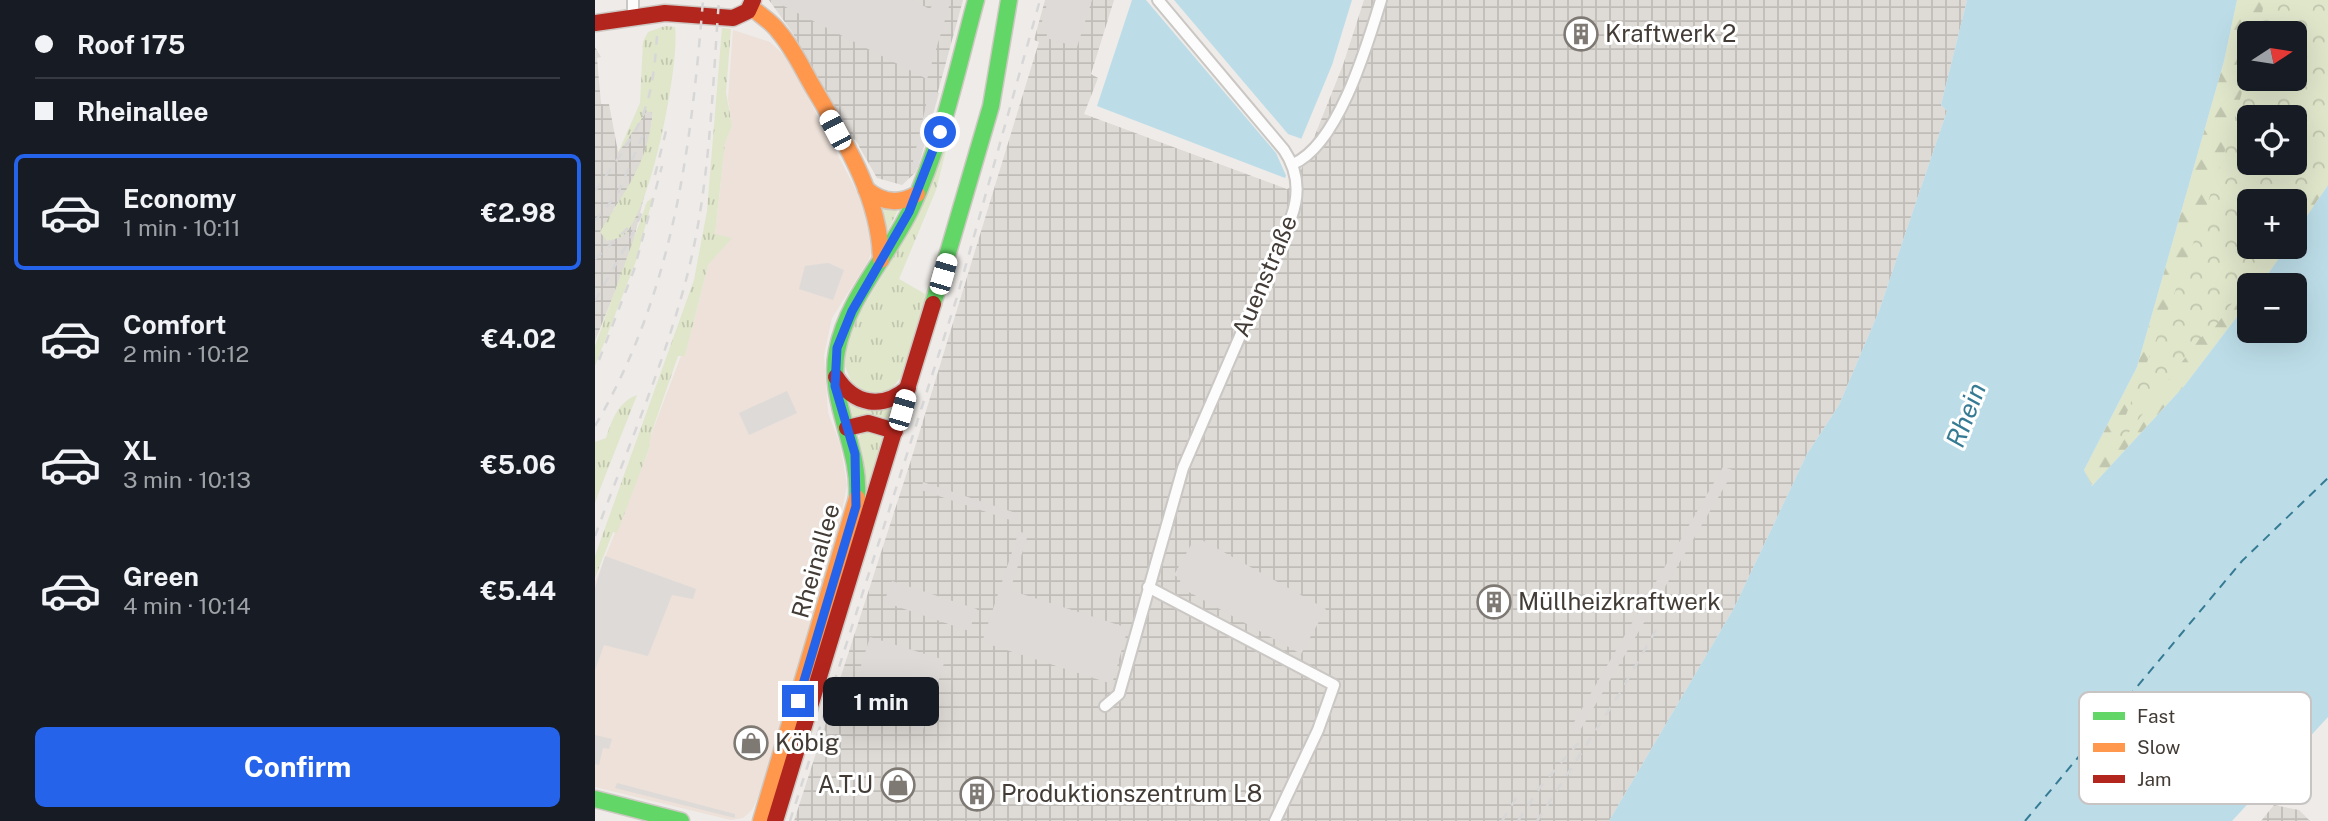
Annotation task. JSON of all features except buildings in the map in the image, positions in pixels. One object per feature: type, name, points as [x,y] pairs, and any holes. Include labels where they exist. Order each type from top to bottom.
[{"type":"main road","name":"Rheinallee","points":[[763,819],[854,519],[858,478],[835,372],[837,348],[845,323],[880,267],[917,194],[945,118],[976,0]]},
{"type":"main road","name":"Rheinallee","points":[[763,819],[908,388],[988,118],[1009,0]]},
{"type":"main road","points":[[595,23],[665,13],[733,18],[744,15],[752,3],[791,48],[865,188],[881,230],[880,267]]},
{"type":"main road","points":[[865,188],[874,197],[892,202],[905,201],[917,194]]},
{"type":"main road","points":[[835,372],[847,393],[870,403],[888,402],[908,388]]},
{"type":"main road","points":[[847,428],[868,424],[895,431]]},
{"type":"main road","points":[[595,799],[681,821]]},
{"type":"street","points":[[633,0],[633,18]]},
{"type":"street","points":[[1158,0],[1279,143],[1293,164],[1316,149],[1340,106],[1359,68],[1381,0]]},
{"type":"street","name":"Auenstraße","points":[[1105,706],[1119,694],[1183,468],[1293,211],[1297,184],[1293,164]]},
{"type":"street","points":[[1148,587],[1334,685],[1318,730],[1275,821]]},
{"type":"shaded area","points":[[769,0],[963,0],[916,172],[902,185],[877,178],[856,141],[845,131],[794,35]]},
{"type":"shaded area","points":[[772,0],[911,0],[930,9],[935,0],[951,0],[927,79]]},
{"type":"shaded area","points":[[1045,0],[1114,0],[1091,74],[1098,78],[1084,114],[1287,189],[1295,185],[1343,65],[1364,0],[1967,0],[1941,105],[1947,111],[1879,311],[1839,405],[1807,454],[1734,608],[1609,821],[794,821],[911,460],[1039,42],[1034,40]]},
{"type":"shaded area","points":[[1048,0],[1092,0],[1077,47],[1046,38],[1048,31],[1040,29]]},
{"type":"shaded area","points":[[733,30],[770,42],[788,59],[870,217],[874,246],[868,261],[832,318],[824,355],[828,413],[840,444],[847,485],[834,552],[760,793],[752,810],[743,818],[731,820],[595,787],[595,582],[650,447],[651,435],[681,356],[685,356],[708,265],[731,238],[715,235],[725,143],[732,126],[728,99]]},
{"type":"shaded area","points":[[595,47],[601,57],[597,58],[601,104],[609,104],[618,152],[646,111],[653,112],[648,148],[629,187],[613,210],[637,213],[645,192],[631,252],[595,341]]},
{"type":"shaded area","points":[[929,92],[939,93],[918,168],[912,166]]},
{"type":"shaded area","points":[[828,263],[844,270],[833,300],[799,289],[805,266]]},
{"type":"shaded area","points":[[787,391],[797,413],[749,435],[739,413]]},
{"type":"shaded area","points":[[1723,467],[1733,470],[1729,479],[1578,734],[1570,729]]},
{"type":"shaded area","points":[[923,482],[1019,514],[1016,522],[921,490]]},
{"type":"shaded area","points":[[1019,531],[1028,535],[1010,590],[1128,628],[1112,684],[982,642]]},
{"type":"shaded area","points":[[1202,540],[1326,609],[1301,654],[1178,586],[1181,579],[1174,575],[1192,543],[1199,546]]},
{"type":"shaded area","points":[[605,556],[696,589],[693,599],[672,595],[648,656],[604,645],[595,670],[595,588]]},
{"type":"shaded area","points":[[892,581],[977,609],[969,631],[884,602]]},
{"type":"shaded area","points":[[870,637],[945,660],[923,730],[900,723],[907,701],[855,685]]},
{"type":"shaded area","points":[[595,735],[612,739],[609,749],[603,748],[599,765],[595,764]]},
{"type":"shaded area","points":[[617,783],[735,814],[735,818],[615,788]]},
{"type":"shaded area","points":[[2274,805],[2299,810],[2310,821],[2261,821]]},
{"type":"green space","points":[[980,0],[979,18],[936,190],[899,279],[925,294],[943,248],[901,377],[889,392],[867,394],[851,381],[844,364],[850,329],[896,253],[928,189],[941,155]]},
{"type":"green space","points":[[2237,0],[2328,0],[2328,185],[2307,216],[2307,189],[2237,189],[2237,259],[2278,259],[2269,273],[2237,273],[2237,317],[2185,385],[2092,486],[2084,470],[2137,367],[2224,61]]},
{"type":"green space","points":[[2265,0],[2328,0],[2328,170],[2307,198],[2307,189],[2237,189],[2237,259],[2263,259],[2253,273],[2237,273],[2237,296],[2215,327],[2200,338],[2123,440],[2118,435],[2207,206],[2237,108],[2237,175],[2307,175],[2307,105],[2238,105],[2242,91],[2307,91],[2307,21],[2260,21]]},
{"type":"green space","points":[[665,26],[675,27],[673,72],[653,169],[644,199],[633,222],[623,236],[607,241],[600,232],[634,176],[650,132],[653,113],[647,111],[618,153],[640,103],[643,42],[648,32]]},
{"type":"green space","points":[[722,28],[731,29],[726,92],[732,126],[725,143],[715,234],[732,238],[708,265],[685,356],[678,356],[651,434],[650,446],[617,533],[613,532],[595,578],[595,556],[694,280],[707,211]]},
{"type":"green space","points":[[653,197],[636,261],[595,366],[595,346],[647,202]]},
{"type":"green space","points":[[875,204],[899,208],[885,236]]},
{"type":"green space","points":[[637,395],[595,503],[595,442],[606,438],[620,407]]},
{"type":"green space","points":[[848,404],[866,411],[897,404],[892,420],[872,415],[850,420]]},
{"type":"green space","points":[[868,430],[887,435],[860,518],[858,440],[861,434]]},
{"type":"water","points":[[1132,0],[1352,0],[1332,65],[1285,178],[1097,106]]},
{"type":"water","name":"Rhein","points":[[1967,0],[2237,0],[2224,61],[2137,367],[2084,470],[2092,486],[2185,385],[2237,317],[2237,343],[2307,343],[2307,273],[2269,273],[2278,259],[2307,259],[2307,216],[2328,185],[2328,717],[2311,735],[2311,692],[2079,692],[2079,804],[2248,804],[2232,821],[1609,821],[1734,608],[1807,454],[1839,405],[1879,311],[1947,111],[1941,105]]},
{"type":"pier","points":[[1146,0],[1174,0],[1288,134],[1305,140],[1288,180],[1276,153]]},
{"type":"ferry route","points":[[2133,692],[2242,561],[2328,478]]},
{"type":"ferry route","points":[[2025,821],[2079,756]]},
{"type":"railway","points":[[595,426],[622,376],[643,324],[674,219],[692,111],[703,0]]},
{"type":"railway","points":[[595,536],[677,313],[694,246],[709,141],[719,0]]},
{"type":"railway","points":[[790,821],[957,297],[1040,0]]},
{"type":"railway","points":[[595,191],[641,119],[652,84],[657,36]]},
{"type":"railway","points":[[655,175],[668,123]]},
{"type":"railway","points":[[595,221],[618,193],[645,130]]},
{"type":"railway","points":[[599,360],[634,270],[662,166]]},
{"type":"railway","points":[[595,301],[631,237],[645,205]]},
{"type":"railway","points":[[595,259],[628,228]]},
{"type":"railway","points":[[1537,821],[1620,693],[1660,623]]},
{"type":"railway","points":[[1518,821],[1541,786],[1580,741]]},
{"type":"railway","points":[[1502,821],[1520,792]]},
{"type":"traffic: fast","points":[[857,498],[854,461],[836,388],[837,351],[842,332],[859,295],[902,227],[922,184],[948,106],[976,0]]},
{"type":"traffic: fast","points":[[933,304],[991,106],[1009,0]]},
{"type":"traffic: fast","points":[[595,799],[681,821]]},
{"type":"traffic: slow","points":[[751,7],[773,25],[789,45],[848,148],[874,214],[881,260]]},
{"type":"traffic: slow","points":[[866,189],[884,200],[891,201],[904,200],[917,194]]},
{"type":"traffic: slow","points":[[761,821],[857,498]]},
{"type":"traffic: jam","points":[[595,23],[665,13],[733,18],[748,11],[753,0]]},
{"type":"traffic: jam","points":[[775,821],[933,304]]},
{"type":"traffic: jam","points":[[836,377],[851,394],[869,401],[888,400],[908,388]]},
{"type":"traffic: jam","points":[[847,428],[868,423],[895,431]]},
{"type":"place","name":"Kraftwerk 2","points":[[1581,34]]},
{"type":"place","name":"Müllheizkraftwerk","points":[[1494,602]]},
{"type":"place","name":"Köbig","points":[[751,743]]},
{"type":"place","name":"A.T.U","points":[[898,785]]},
{"type":"place","name":"Produktionszentrum L8","points":[[977,794]]},
{"type":"route","points":[[798,701],[854,519],[858,492],[855,454],[835,386],[837,348],[845,323],[880,267],[909,212],[940,132]]}]
